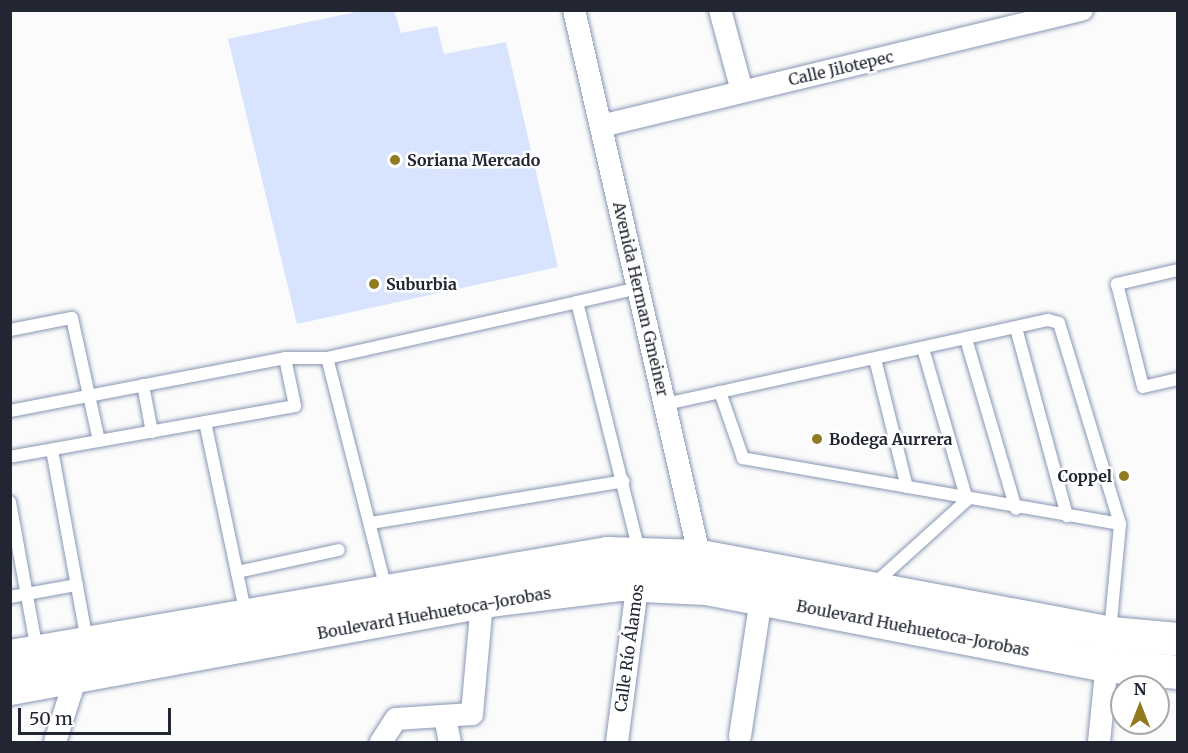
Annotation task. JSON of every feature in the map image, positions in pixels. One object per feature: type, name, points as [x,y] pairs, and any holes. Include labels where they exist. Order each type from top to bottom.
[{"type":"main road","name":"Boulevard Huehuetoca-Jorobas","points":[[24,654],[607,553],[639,569],[706,588],[1106,665],[1178,672]]},
{"type":"main road","name":"Boulevard Huehuetoca-Jorobas","points":[[10,688],[482,601],[700,556],[1110,633],[1178,639]]},
{"type":"street","name":"Avenida Herman Gmeiner","points":[[574,10],[706,588]]},
{"type":"street","points":[[720,10],[742,91]]},
{"type":"street","name":"Calle Jilotepec","points":[[601,126],[1037,16],[1082,10]]},
{"type":"street","name":"Calle Río Álamos","points":[[617,742],[639,569]]},
{"type":"street","points":[[740,736],[761,599]]},
{"type":"street","points":[[381,742],[396,718],[472,714],[478,697],[482,601]]},
{"type":"street","points":[[1099,742],[1110,633]]},
{"type":"street","points":[[55,742],[76,677]]},
{"type":"street","points":[[445,717],[450,742]]},
{"type":"lane","points":[[1178,270],[1117,284],[1143,387],[1178,379]]},
{"type":"lane","points":[[10,411],[285,358],[327,358],[638,288]]},
{"type":"lane","points":[[577,302],[624,481],[639,569]]},
{"type":"lane","points":[[10,330],[72,318],[99,441]]},
{"type":"lane","points":[[665,404],[1048,320],[1059,323],[1120,524],[1110,633]]},
{"type":"lane","points":[[1016,328],[1067,516]]},
{"type":"lane","points":[[966,339],[1016,509]]},
{"type":"lane","points":[[923,349],[967,500]]},
{"type":"lane","points":[[10,457],[295,406],[285,358]]},
{"type":"lane","points":[[327,358],[387,590]]},
{"type":"lane","points":[[875,359],[907,487]]},
{"type":"lane","points":[[142,386],[152,432]]},
{"type":"lane","points":[[720,392],[743,458],[1016,509],[1120,524]]},
{"type":"lane","points":[[205,422],[246,615]]},
{"type":"lane","points":[[52,450],[88,642]]},
{"type":"lane","points":[[371,523],[624,481]]},
{"type":"lane","points":[[870,588],[967,500]]},
{"type":"lane","points":[[10,502],[27,595],[24,654]]},
{"type":"lane","points":[[237,572],[339,550]]},
{"type":"lane","points":[[10,597],[77,585]]},
{"type":"building","name":"Soriana Mercado","points":[[365,10],[394,10],[401,33],[437,26],[444,54],[506,42],[558,267],[297,324],[228,39]]},
{"type":"place","name":"Soriana Mercado","points":[[395,160]]},
{"type":"place","name":"Suburbia","points":[[374,284]]},
{"type":"place","name":"Bodega Aurrera","points":[[817,439]]},
{"type":"place","name":"Coppel","points":[[1124,476]]}]
